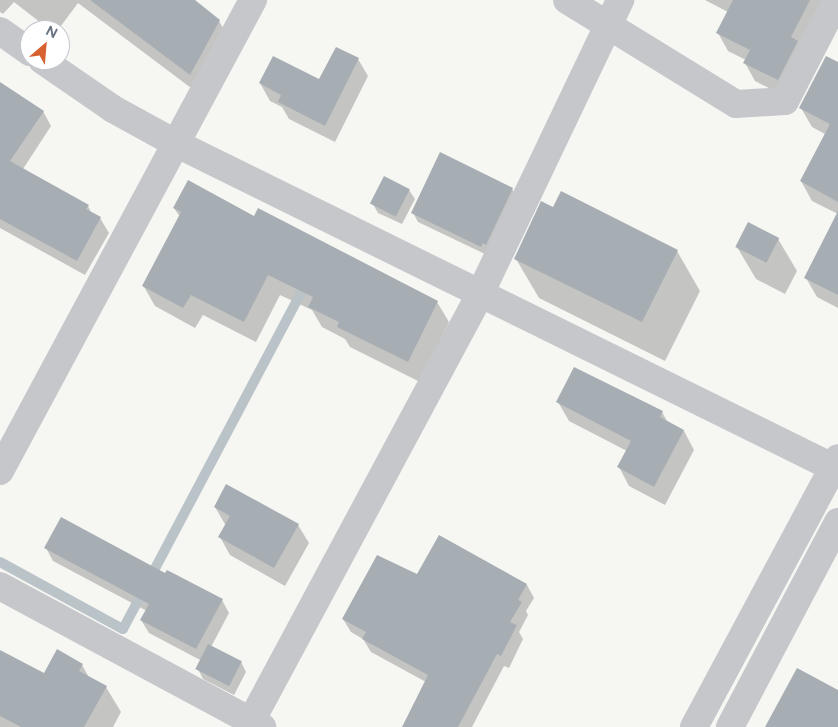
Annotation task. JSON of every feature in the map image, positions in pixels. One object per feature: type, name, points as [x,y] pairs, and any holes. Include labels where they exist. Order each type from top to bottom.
[{"type":"street","points":[[0,472],[253,0]]},
{"type":"street","points":[[567,0],[736,104],[785,101],[837,0]]},
{"type":"street","points":[[0,586],[254,725],[480,294],[606,25],[620,0]]},
{"type":"street","points":[[0,31],[20,45]]},
{"type":"street","points":[[56,70],[113,109],[175,143],[480,294],[836,465],[694,727]]},
{"type":"street","points":[[730,727],[838,522]]},
{"type":"building","points":[[90,0],[195,0],[220,20],[190,75]]},
{"type":"building","points":[[733,0],[810,0],[791,37],[798,41],[778,80],[743,63],[750,50],[716,33]]},
{"type":"building","points":[[336,47],[359,58],[325,126],[278,102],[281,95],[259,83],[273,56],[319,79]]},
{"type":"building","points":[[826,56],[838,62],[838,202],[800,181],[830,124],[799,108]]},
{"type":"building","points":[[0,82],[44,111],[10,161],[89,205],[86,209],[101,217],[77,261],[0,219]]},
{"type":"building","points":[[440,152],[513,188],[486,245],[483,243],[481,247],[411,213]]},
{"type":"building","points":[[384,176],[410,189],[396,217],[370,204]]},
{"type":"building","points":[[188,180],[254,216],[258,208],[438,301],[408,362],[337,327],[339,322],[308,307],[313,297],[268,275],[244,322],[191,295],[183,308],[142,286],[181,212],[173,208]]},
{"type":"building","points":[[561,191],[678,250],[642,322],[514,259],[541,201],[553,207]]},
{"type":"building","points":[[838,211],[838,295],[804,278]]},
{"type":"building","points":[[748,222],[779,238],[766,263],[735,247]]},
{"type":"building","points":[[574,367],[663,411],[660,417],[684,430],[654,487],[617,467],[631,441],[556,402]]},
{"type":"building","points":[[226,484],[299,524],[274,568],[218,537],[230,516],[214,507]]},
{"type":"building","points":[[61,517],[165,573],[167,570],[223,599],[196,649],[140,620],[149,604],[44,548]]},
{"type":"building","points":[[439,535],[527,584],[518,600],[522,602],[510,622],[517,625],[501,656],[497,654],[458,727],[402,727],[428,675],[362,639],[366,632],[342,619],[377,555],[417,574]]},
{"type":"building","points":[[208,644],[242,661],[229,686],[195,669]]},
{"type":"building","points":[[57,649],[83,664],[79,671],[107,686],[84,727],[21,727],[0,716],[0,650],[44,673]]},
{"type":"building","points":[[797,668],[838,690],[838,727],[765,727]]},
{"type":"waterway","points":[[0,562],[123,629],[308,280]]}]
